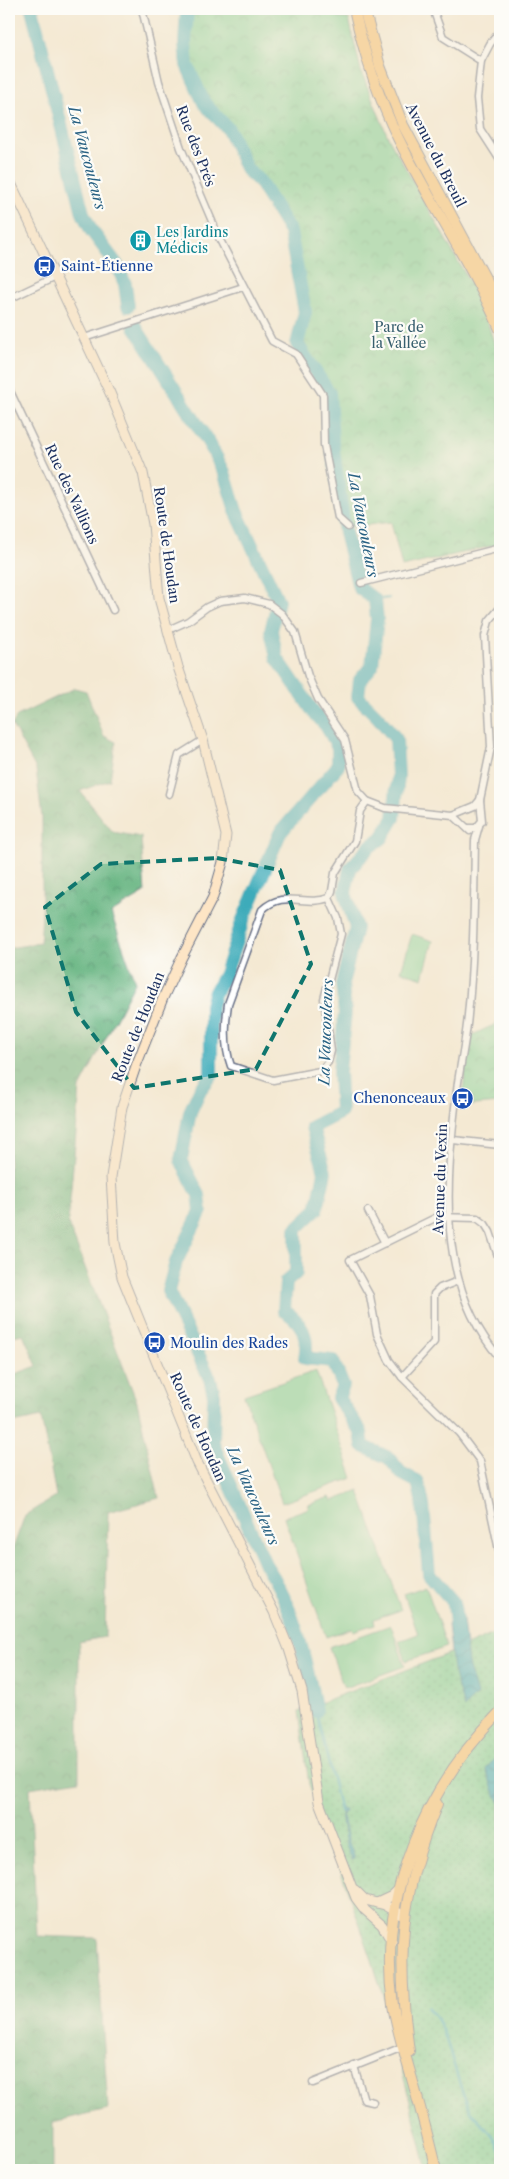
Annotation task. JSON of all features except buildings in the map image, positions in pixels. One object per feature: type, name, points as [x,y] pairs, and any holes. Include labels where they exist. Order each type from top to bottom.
[{"type":"main road","points":[[354,9],[372,75],[391,122],[413,166],[483,291],[500,329]]},
{"type":"main road","name":"Avenue du Breuil","points":[[364,9],[380,66],[403,125],[500,306]]},
{"type":"main road","points":[[399,2011],[401,1969],[398,1915],[399,1888],[405,1864],[420,1824],[448,1778],[476,1738],[500,1712]]},
{"type":"main road","points":[[436,2170],[391,1979],[392,1943],[398,1915],[419,1851],[448,1778]]},
{"type":"street","name":"Rue des Prés","points":[[142,9],[159,82],[181,148],[242,287],[272,341],[296,354],[323,395],[324,445],[338,518],[348,527]]},
{"type":"street","points":[[433,9],[443,37],[481,61]]},
{"type":"street","points":[[500,31],[481,61],[477,98],[480,129],[500,160]]},
{"type":"street","name":"Route de Houdan","points":[[9,179],[110,393],[143,473],[153,524],[159,598],[202,740],[226,835],[223,862],[213,897],[163,998],[139,1057],[122,1107],[111,1178],[115,1243],[122,1277],[197,1462],[274,1612],[290,1649],[302,1691],[319,1802],[352,1888],[361,1906],[384,1928],[392,1943]]},
{"type":"street","points":[[9,299],[55,277]]},
{"type":"street","points":[[84,338],[242,287]]},
{"type":"street","name":"Rue des Vallions","points":[[9,389],[113,610]]},
{"type":"street","points":[[361,583],[500,548]]},
{"type":"street","points":[[168,630],[188,621],[207,607],[220,601],[245,598],[269,604],[282,614],[294,632],[318,700],[344,740],[358,791],[367,801],[385,808],[453,815],[472,807],[480,800]]},
{"type":"street","points":[[468,828],[474,829],[482,821],[480,800],[491,747],[485,636],[489,621],[500,608]]},
{"type":"street","points":[[169,794],[179,755],[202,740]]},
{"type":"street","points":[[329,898],[320,901],[281,899],[270,903],[262,910],[228,1004],[226,1016],[227,1055],[231,1066],[273,1080],[320,1071],[328,1062],[330,1051],[324,1000],[340,934],[338,918],[329,898],[335,873],[355,841],[360,811],[367,801]]},
{"type":"street","points":[[472,807],[479,810],[482,815]]},
{"type":"street","points":[[461,822],[460,816],[463,811]]},
{"type":"street","points":[[453,815],[468,828],[476,840]]},
{"type":"street","name":"Avenue du Vexin","points":[[479,826],[476,840],[470,1004],[452,1140],[449,1238],[458,1281],[476,1326],[500,1358]]},
{"type":"street","points":[[452,1140],[500,1145]]},
{"type":"street","points":[[368,1211],[385,1243]]},
{"type":"street","points":[[500,1262],[490,1232],[485,1224],[477,1218],[437,1217],[350,1260],[370,1296],[377,1334],[389,1360],[402,1377],[458,1433],[480,1461],[500,1555]]},
{"type":"street","points":[[402,1377],[434,1342],[434,1294],[440,1288],[458,1281]]},
{"type":"street","points":[[352,1888],[365,1900],[386,1904],[398,1915]]},
{"type":"street","points":[[377,1903],[392,1896],[399,1888]]},
{"type":"street","points":[[375,1918],[382,1920],[398,1915]]},
{"type":"street","points":[[313,2083],[406,2046]]},
{"type":"street","points":[[354,2066],[364,2100],[373,2102]]},
{"type":"highlighted area","points":[[217,858],[280,870],[311,964],[256,1069],[134,1088],[76,1012],[45,907],[101,864]]},
{"type":"green space","name":"Parc de la Vallée","points":[[183,9],[337,9],[338,18],[349,19],[361,71],[388,137],[481,302],[500,361],[500,544],[402,567],[391,522],[353,527],[345,516],[327,385],[302,338],[309,308],[295,248],[190,75]]},
{"type":"green space","points":[[75,688],[86,691],[104,736],[116,742],[110,780],[80,791],[113,832],[141,837],[145,893],[111,913],[135,982],[80,1088],[68,1223],[137,1402],[159,1498],[108,1512],[105,1637],[79,1642],[79,1780],[30,1788],[37,1936],[97,1938],[108,2109],[53,2122],[53,2170],[9,2170],[9,1559],[25,1515],[56,1496],[41,1417],[9,1424],[9,1376],[37,1366],[23,1334],[9,1337],[9,948],[40,943],[42,914],[42,818],[36,769],[12,725],[17,716]]},
{"type":"green space","points":[[412,934],[433,941],[423,978],[401,971]]},
{"type":"green space","points":[[500,1022],[500,1103],[462,1106],[468,1037]]},
{"type":"green space","points":[[316,1371],[353,1478],[282,1503],[244,1395]]},
{"type":"green space","points":[[359,1491],[401,1610],[374,1619],[375,1624],[353,1631],[352,1628],[326,1637],[284,1517],[309,1508],[308,1505],[330,1497],[332,1501]]},
{"type":"green space","points":[[426,1586],[447,1647],[406,1661],[399,1641],[418,1634],[404,1594]]},
{"type":"green space","points":[[391,1625],[405,1666],[344,1688],[329,1647]]},
{"type":"green space","points":[[500,1631],[500,2170],[427,2170],[385,2002],[371,1957],[309,1784],[299,1711],[453,1652]]},
{"type":"water","points":[[341,527],[345,533],[351,549],[345,549]]},
{"type":"water","points":[[452,1618],[463,1619],[468,1664],[477,1695],[464,1708],[453,1670],[448,1625]]},
{"type":"water","points":[[497,1756],[500,1765],[500,1803],[486,1769]]},
{"type":"water","points":[[340,1808],[342,1808],[342,1811],[344,1808],[345,1812],[342,1813],[348,1840],[355,1859],[352,1860],[346,1845]]},
{"type":"waterway","name":"La Vaucouleurs","points":[[32,9],[83,213],[91,230],[117,265],[125,284],[128,306]]},
{"type":"waterway","name":"La Vaucouleurs","points":[[187,9],[185,43],[187,65],[204,103],[228,129],[247,170],[259,181],[290,232],[305,312],[297,344],[329,393],[332,443],[345,533],[359,588],[375,600],[377,619],[372,666],[360,680],[358,697],[396,739],[398,776],[394,818],[382,838],[369,847],[350,869],[345,893],[356,928],[342,984],[345,1013],[339,1071],[341,1112],[312,1127],[325,1172],[317,1209],[296,1229],[296,1273],[286,1282],[284,1311],[300,1325],[303,1331],[306,1344],[305,1358],[333,1361],[343,1386],[338,1398],[361,1432],[363,1446],[389,1458],[401,1473],[418,1482],[423,1504],[429,1574],[454,1603],[457,1636]]},
{"type":"waterway","name":"La Vaucouleurs","points":[[134,325],[210,445],[224,472],[236,511],[278,601],[271,631],[277,658],[313,711],[327,727],[338,747],[338,766],[280,833],[243,920],[225,974],[214,994],[211,1006],[211,1076],[200,1090],[190,1112],[181,1160],[199,1195],[201,1211],[176,1262],[168,1291],[210,1379],[214,1395],[213,1444],[265,1564],[284,1598],[298,1634],[316,1711]]},
{"type":"waterway","points":[[375,600],[389,598]]},
{"type":"waterway","points":[[316,1711],[340,1811]]},
{"type":"waterway","points":[[427,2007],[442,2030],[460,2086],[472,2112],[492,2135],[500,2152]]},
{"type":"place","name":"Les Jardins Médicis","points":[[140,240]]},
{"type":"place","name":"Saint-Étienne","points":[[45,266]]},
{"type":"place","name":"Chenonceaux","points":[[462,1098]]},
{"type":"place","name":"Moulin des Rades","points":[[154,1343]]}]
